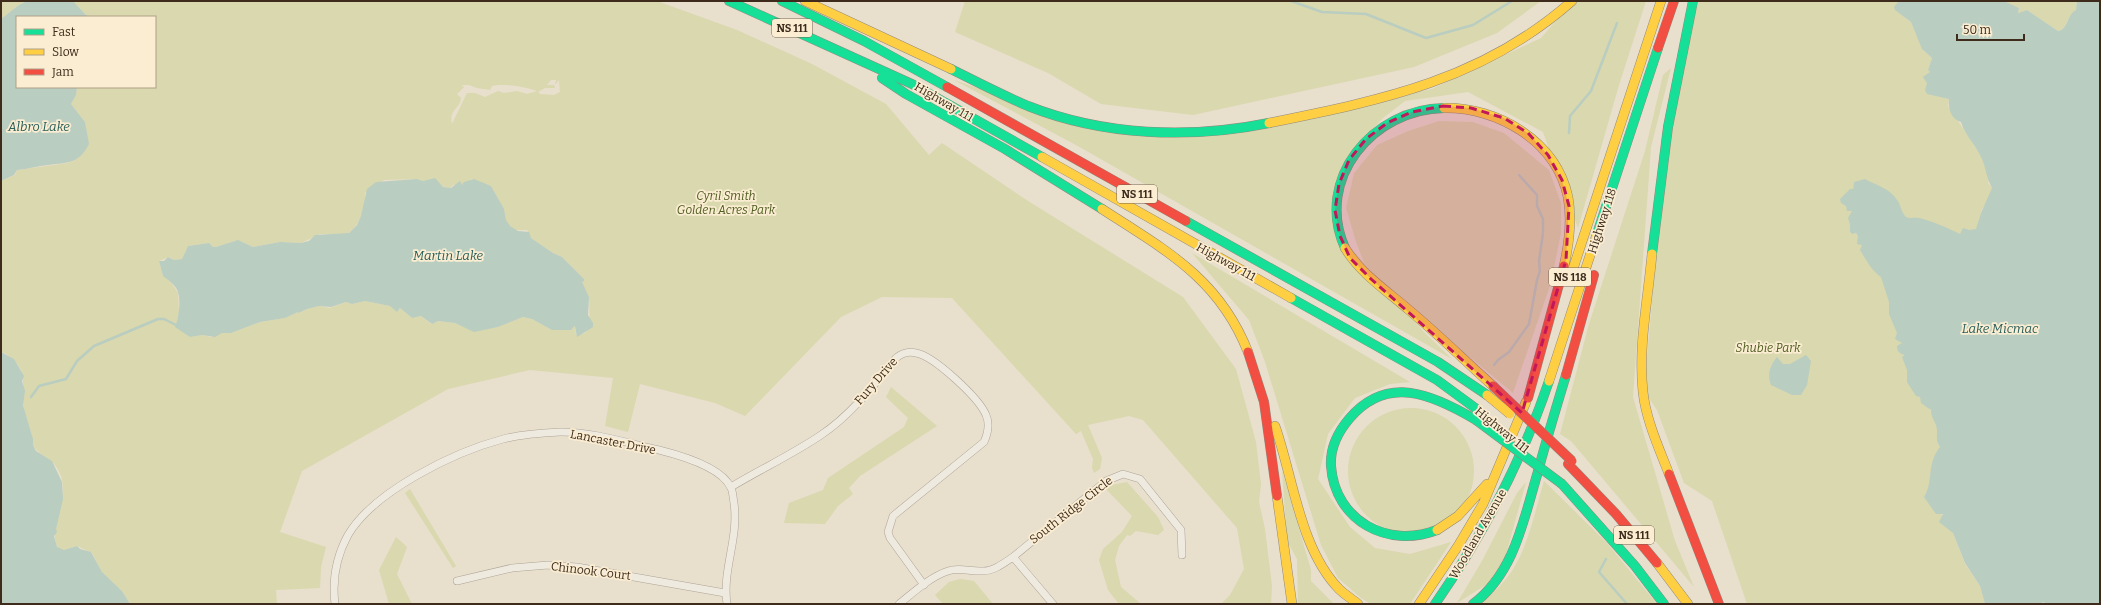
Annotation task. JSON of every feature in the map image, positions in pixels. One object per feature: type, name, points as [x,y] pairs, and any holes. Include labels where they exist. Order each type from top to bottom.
[{"type":"highway","name":"Highway 111","points":[[729,1],[796,30],[912,84],[1437,380],[1479,416],[1530,452],[1562,484],[1635,566],[1664,604]]},
{"type":"highway","name":"Highway 111","points":[[782,1],[864,41],[931,78],[1468,380],[1571,465],[1651,555],[1688,604]]},
{"type":"highway","points":[[805,1],[1030,106],[1066,118],[1109,128],[1155,133],[1193,134],[1232,130],[1265,124],[1409,90],[1441,80],[1486,60],[1526,37],[1572,1]]},
{"type":"highway","points":[[1610,155],[1623,96],[1654,1]]},
{"type":"highway","name":"Highway 118","points":[[1506,451],[1528,398],[1556,321],[1661,1]]},
{"type":"highway","name":"Highway 118","points":[[1517,462],[1537,416],[1674,1]]},
{"type":"highway","points":[[1693,1],[1681,52],[1666,138],[1643,340],[1643,392],[1648,416],[1689,528],[1719,604]]},
{"type":"highway","points":[[854,58],[906,94],[1005,149],[1076,191],[1186,266],[1209,287],[1242,335],[1264,402],[1276,430],[1314,551],[1325,574],[1345,597],[1358,604]]},
{"type":"highway","points":[[1528,398],[1566,260],[1569,206],[1562,180],[1548,155],[1528,133],[1504,118],[1472,108],[1443,106],[1412,112],[1387,123],[1366,139],[1349,160],[1339,184],[1336,210],[1340,236],[1350,258],[1371,279],[1493,386],[1571,465]]},
{"type":"highway","points":[[1473,604],[1493,587],[1506,569],[1517,544],[1596,267],[1604,215]]},
{"type":"highway","points":[[1479,416],[1427,394],[1405,391],[1387,393],[1371,400],[1358,409],[1349,419],[1333,448],[1331,466],[1339,498],[1348,511],[1369,529],[1396,538],[1412,538],[1437,530],[1450,523],[1475,498],[1496,473]]},
{"type":"highway","points":[[1264,402],[1292,604]]},
{"type":"highway","name":"Woodland Avenue","points":[[1419,604],[1473,522],[1506,451]]},
{"type":"highway","name":"Woodland Avenue","points":[[1435,604],[1470,553],[1495,510],[1517,462]]},
{"type":"street","name":"Fury Drive","points":[[731,487],[821,435],[852,408],[901,354],[917,353],[926,357],[958,381],[982,407],[988,422],[988,433],[984,442],[893,516],[888,532],[890,538],[924,585]]},
{"type":"street","name":"Lancaster Drive","points":[[335,604],[334,575],[340,551],[348,535],[366,511],[405,484],[446,460],[490,443],[534,434],[563,432],[594,436],[687,458],[708,467],[723,478],[731,487]]},
{"type":"street","name":"South Ridge Circle","points":[[899,604],[924,585],[948,571],[955,569],[984,571],[998,567],[1013,557],[1106,481],[1123,474],[1140,479],[1181,530],[1182,555]]},
{"type":"street","points":[[727,604],[725,592],[726,578],[736,527],[731,487]]},
{"type":"street","points":[[1013,557],[1053,604]]},
{"type":"street","name":"Chinook Court","points":[[457,581],[512,568],[548,565],[577,567],[725,592]]},
{"type":"highlighted area","points":[[1443,106],[1471,108],[1504,118],[1528,133],[1548,155],[1562,180],[1569,206],[1566,260],[1522,413],[1371,279],[1350,258],[1340,236],[1335,210],[1339,184],[1349,160],[1366,139],[1387,123],[1412,112]]},
{"type":"green space","points":[[1,1],[27,1],[19,5],[1,19]]},
{"type":"green space","name":"Cyril Smith Golden Acres Park","points":[[73,1],[657,1],[737,30],[812,64],[886,104],[929,155],[942,143],[1028,201],[1183,297],[1236,369],[1256,442],[1261,484],[1259,502],[1265,529],[1272,586],[1271,604],[1221,604],[1230,595],[1244,569],[1237,528],[1143,420],[1129,416],[1088,425],[1102,458],[1100,469],[1094,473],[1092,468],[1093,459],[1081,431],[1076,434],[952,298],[882,297],[841,317],[745,416],[715,403],[640,384],[628,432],[605,426],[613,378],[530,370],[448,389],[302,471],[280,532],[326,547],[321,567],[320,588],[276,590],[277,604],[130,604],[122,591],[102,572],[92,553],[77,546],[64,550],[58,548],[55,540],[55,532],[62,495],[63,485],[61,476],[55,465],[39,453],[33,445],[32,435],[23,403],[22,373],[15,361],[1,352],[1,181],[15,175],[17,170],[68,163],[82,154],[88,145],[85,122],[71,104],[76,95],[77,88],[156,88],[156,16],[86,15]],"holes":[[[551,80],[556,80],[555,85],[559,80],[560,92],[554,95],[540,94],[538,92],[545,88],[555,88],[554,85],[547,85]],[[461,85],[469,85],[490,90],[492,86],[508,85],[537,91],[527,94],[517,91],[504,93],[498,91],[485,97],[475,93],[467,93],[452,124],[451,119],[453,113],[459,105],[461,98],[457,94],[464,87]],[[417,179],[423,181],[434,179],[443,187],[450,188],[453,185],[462,185],[472,179],[491,186],[504,210],[507,224],[515,230],[527,230],[531,238],[553,253],[562,257],[584,279],[582,283],[589,297],[590,327],[585,333],[576,335],[575,326],[571,330],[552,330],[532,319],[523,317],[498,327],[474,331],[455,323],[438,321],[431,324],[421,316],[412,318],[400,308],[398,311],[390,306],[365,301],[352,304],[346,302],[330,308],[319,306],[307,309],[300,313],[298,312],[285,318],[260,322],[231,333],[222,333],[211,337],[202,335],[190,337],[176,325],[179,313],[178,293],[169,279],[163,276],[159,261],[169,257],[174,260],[182,259],[188,246],[209,243],[213,247],[216,247],[235,241],[240,241],[253,247],[280,242],[301,243],[320,234],[347,234],[352,231],[359,221],[363,210],[365,193],[384,180]]]},
{"type":"green space","points":[[965,1],[1541,1],[1497,33],[1414,67],[1193,115],[1101,104],[1048,73],[955,32]]},
{"type":"green space","points":[[1573,1],[1646,1],[1619,85],[1578,228],[1543,132],[1468,92],[1405,101],[1383,118],[1348,157],[1337,232],[1424,332],[1452,359],[1076,145],[954,80],[1050,113],[1173,137],[1432,89],[1541,38]]},
{"type":"green space","name":"Shubie Park","points":[[1699,1],[1899,1],[1904,17],[1911,22],[1923,50],[1932,58],[1928,70],[1930,72],[1927,85],[1949,99],[1948,106],[1982,157],[1989,178],[1988,183],[1992,188],[1992,197],[1982,209],[1977,229],[1960,234],[1948,234],[1940,226],[1907,219],[1900,206],[1881,187],[1853,186],[1853,189],[1847,192],[1848,211],[1852,211],[1855,233],[1859,236],[1885,280],[1902,343],[1903,357],[1940,429],[1938,444],[1940,447],[1941,513],[1953,533],[1965,564],[1980,586],[1985,604],[1747,604],[1712,501],[1684,483],[1657,410],[1644,391],[1670,99]]},
{"type":"green space","points":[[2004,1],[2077,1],[2076,10],[2073,12],[2063,28],[2058,31],[2027,10],[2018,13],[2019,8]]},
{"type":"green space","points":[[1671,68],[1651,147],[1633,397],[1675,541],[1694,587],[1571,441],[1560,434],[1589,324],[1645,151],[1663,75]]},
{"type":"green space","points":[[1439,121],[1473,122],[1504,133],[1549,170],[1561,203],[1561,233],[1551,283],[1513,393],[1368,273],[1356,242],[1346,208],[1354,173],[1377,145],[1408,131]]},
{"type":"green space","points":[[1192,253],[1410,382],[1390,384],[1355,398],[1328,434],[1318,479],[1350,527],[1375,548],[1410,554],[1451,542],[1410,604],[1371,604],[1361,598],[1338,578],[1321,545],[1265,362],[1249,320]]},
{"type":"green space","points":[[891,387],[937,426],[860,476],[849,488],[853,494],[838,506],[825,524],[784,523],[789,503],[823,490],[828,478],[904,427],[908,418],[886,397]]},
{"type":"green space","points":[[1417,408],[1441,415],[1456,426],[1467,441],[1473,459],[1473,483],[1467,501],[1456,516],[1441,527],[1423,533],[1405,534],[1381,527],[1366,516],[1355,501],[1349,483],[1348,465],[1355,441],[1366,426],[1381,415],[1399,409]]},
{"type":"green space","points":[[1282,470],[1311,570],[1311,581],[1334,604],[1298,604],[1297,559],[1287,541]]},
{"type":"green space","points":[[1544,481],[1607,543],[1657,604],[1480,604],[1505,580],[1518,561],[1531,527]]},
{"type":"green space","points":[[1127,482],[1158,517],[1164,530],[1158,535],[1136,531],[1130,536],[1127,535],[1119,546],[1115,560],[1121,587],[1141,604],[1119,604],[1108,590],[1099,560],[1103,549],[1122,532],[1132,516],[1106,489],[1112,485]]},
{"type":"green space","points":[[1526,482],[1500,576],[1457,603],[1482,561],[1517,493]]},
{"type":"green space","points":[[410,489],[456,566],[453,568],[405,493]]},
{"type":"green space","points":[[396,537],[407,547],[397,574],[412,604],[389,604],[379,570]]},
{"type":"green space","points":[[960,579],[974,581],[993,604],[943,604],[935,595],[949,582]]},
{"type":"water","name":"Albro Lake","points":[[27,1],[73,1],[86,15],[89,16],[16,16],[16,88],[77,88],[76,95],[71,104],[85,122],[89,144],[81,156],[72,161],[17,170],[14,175],[1,181],[1,19],[19,5]]},
{"type":"water","name":"Lake Micmac","points":[[1899,1],[2004,1],[2019,8],[2018,13],[2027,10],[2058,31],[2064,28],[2073,12],[2076,10],[2077,1],[2100,1],[2100,604],[2047,604],[2043,602],[2041,604],[1985,604],[1980,586],[1965,563],[1953,533],[1939,522],[1943,514],[1936,514],[1924,497],[1929,485],[1931,466],[1940,447],[1937,441],[1936,425],[1931,410],[1921,403],[1920,397],[1916,396],[1907,382],[1907,370],[1902,357],[1904,355],[1899,352],[1897,348],[1897,346],[1902,343],[1895,339],[1897,333],[1889,314],[1889,302],[1881,277],[1867,262],[1860,250],[1862,245],[1857,244],[1858,236],[1856,233],[1852,234],[1850,231],[1848,218],[1852,211],[1847,211],[1846,206],[1841,203],[1840,199],[1850,189],[1853,189],[1854,182],[1865,179],[1891,193],[1906,217],[1919,218],[1929,221],[1960,234],[1963,228],[1969,230],[1976,229],[1992,188],[1988,180],[1984,163],[1978,151],[1961,122],[1955,119],[1951,113],[1949,99],[1927,94],[1925,90],[1927,83],[1923,77],[1930,72],[1928,70],[1932,58],[1922,49],[1911,22],[1895,10],[1894,7]]},
{"type":"water","name":"Martin Lake","points":[[435,178],[443,187],[451,188],[460,181],[462,185],[464,182],[474,179],[491,186],[504,209],[506,220],[510,226],[518,231],[529,232],[531,238],[553,253],[562,257],[584,279],[582,282],[589,297],[588,315],[593,323],[593,327],[577,337],[575,326],[571,330],[552,330],[532,319],[523,317],[498,327],[474,332],[455,323],[438,321],[432,324],[421,316],[412,318],[400,308],[397,312],[390,306],[365,301],[352,304],[346,302],[331,307],[319,306],[299,313],[298,312],[285,318],[260,322],[231,333],[222,333],[215,337],[202,335],[190,337],[175,327],[178,318],[179,296],[173,284],[163,276],[159,261],[164,261],[168,257],[174,260],[182,259],[188,246],[209,243],[213,247],[216,247],[238,240],[253,247],[280,242],[301,243],[309,241],[315,235],[349,233],[357,225],[361,216],[367,189],[376,182],[417,179],[423,181]]},
{"type":"water","points":[[1,352],[14,359],[24,376],[22,381],[25,391],[23,405],[33,439],[33,445],[36,451],[52,461],[62,482],[63,499],[56,529],[57,532],[54,536],[57,547],[64,550],[77,546],[80,549],[91,552],[102,572],[122,591],[130,604],[1,604]]},
{"type":"water","points":[[1806,355],[1811,361],[1807,385],[1801,395],[1792,395],[1771,385],[1769,377],[1770,370],[1777,357],[1783,364],[1790,364]]},
{"type":"waterway","points":[[1291,1],[1322,12],[1366,14],[1426,38],[1473,25],[1512,1]]},
{"type":"waterway","points":[[1569,133],[1570,116],[1591,91],[1617,23]]},
{"type":"waterway","points":[[1494,365],[1509,352],[1529,324],[1540,271],[1539,261],[1543,233],[1543,219],[1537,206],[1537,195],[1519,175]]},
{"type":"waterway","points":[[31,397],[39,386],[66,379],[77,361],[94,346],[158,319],[164,319],[176,325]]},
{"type":"waterway","points":[[1606,559],[1599,572],[1627,604]]},
{"type":"traffic: fast","points":[[729,1],[912,84],[1042,157]]},
{"type":"traffic: fast","points":[[782,1],[864,41],[947,87]]},
{"type":"traffic: fast","points":[[1652,254],[1668,127],[1693,1]]},
{"type":"traffic: fast","points":[[1597,234],[1658,48]]},
{"type":"traffic: fast","points":[[951,69],[1028,106],[1087,124],[1147,132],[1178,133],[1239,128],[1269,123]]},
{"type":"traffic: fast","points":[[882,78],[906,94],[1005,149],[1102,209]]},
{"type":"traffic: fast","points":[[1345,248],[1337,222],[1337,197],[1344,174],[1356,152],[1373,135],[1394,121],[1418,111],[1444,108]]},
{"type":"traffic: fast","points":[[1186,221],[1438,362],[1487,395]]},
{"type":"traffic: fast","points":[[1291,298],[1437,380],[1482,413]]},
{"type":"traffic: fast","points":[[1473,604],[1487,591],[1498,577],[1508,562],[1515,546],[1527,511],[1566,375]]},
{"type":"traffic: fast","points":[[1435,604],[1453,578],[1500,497],[1527,440],[1549,381]]},
{"type":"traffic: fast","points":[[1437,530],[1419,535],[1400,536],[1383,533],[1367,526],[1353,515],[1342,502],[1335,485],[1331,466],[1333,447],[1345,424],[1364,405],[1379,397],[1394,393],[1410,393],[1426,396],[1476,420]]},
{"type":"traffic: fast","points":[[1476,420],[1562,484]]},
{"type":"traffic: fast","points":[[1562,484],[1635,566],[1664,604]]},
{"type":"traffic: slow","points":[[805,1],[951,69]]},
{"type":"traffic: slow","points":[[1269,123],[1352,105],[1430,83],[1467,68],[1503,50],[1538,28],[1572,1]]},
{"type":"traffic: slow","points":[[1571,275],[1661,1]]},
{"type":"traffic: slow","points":[[1444,108],[1464,109],[1504,121],[1522,131],[1538,144],[1551,159],[1561,177],[1568,197],[1569,205],[1569,232],[1564,266]]},
{"type":"traffic: slow","points":[[1042,157],[1291,298]]},
{"type":"traffic: slow","points":[[1102,209],[1168,253],[1188,268],[1206,285],[1222,304],[1236,326],[1248,352]]},
{"type":"traffic: slow","points":[[1549,381],[1597,234]]},
{"type":"traffic: slow","points":[[1345,248],[1366,274],[1430,328],[1493,386]]},
{"type":"traffic: slow","points":[[1652,254],[1644,323],[1642,358],[1643,392],[1650,423],[1669,474]]},
{"type":"traffic: slow","points":[[1487,395],[1510,414]]},
{"type":"traffic: slow","points":[[1419,604],[1458,546],[1483,504],[1526,402]]},
{"type":"traffic: slow","points":[[1275,426],[1299,512],[1315,554],[1326,573],[1339,589],[1358,604]]},
{"type":"traffic: slow","points":[[1437,530],[1458,516],[1487,484]]},
{"type":"traffic: slow","points":[[1277,496],[1292,604]]},
{"type":"traffic: slow","points":[[1657,563],[1688,604]]},
{"type":"traffic: jam","points":[[1658,48],[1674,1]]},
{"type":"traffic: jam","points":[[947,87],[1186,221]]},
{"type":"traffic: jam","points":[[1528,398],[1564,266]]},
{"type":"traffic: jam","points":[[1566,375],[1594,275]]},
{"type":"traffic: jam","points":[[1248,352],[1264,402],[1277,496]]},
{"type":"traffic: jam","points":[[1493,386],[1572,461]]},
{"type":"traffic: jam","points":[[1568,464],[1616,514],[1657,563]]},
{"type":"traffic: jam","points":[[1669,474],[1719,604]]}]
